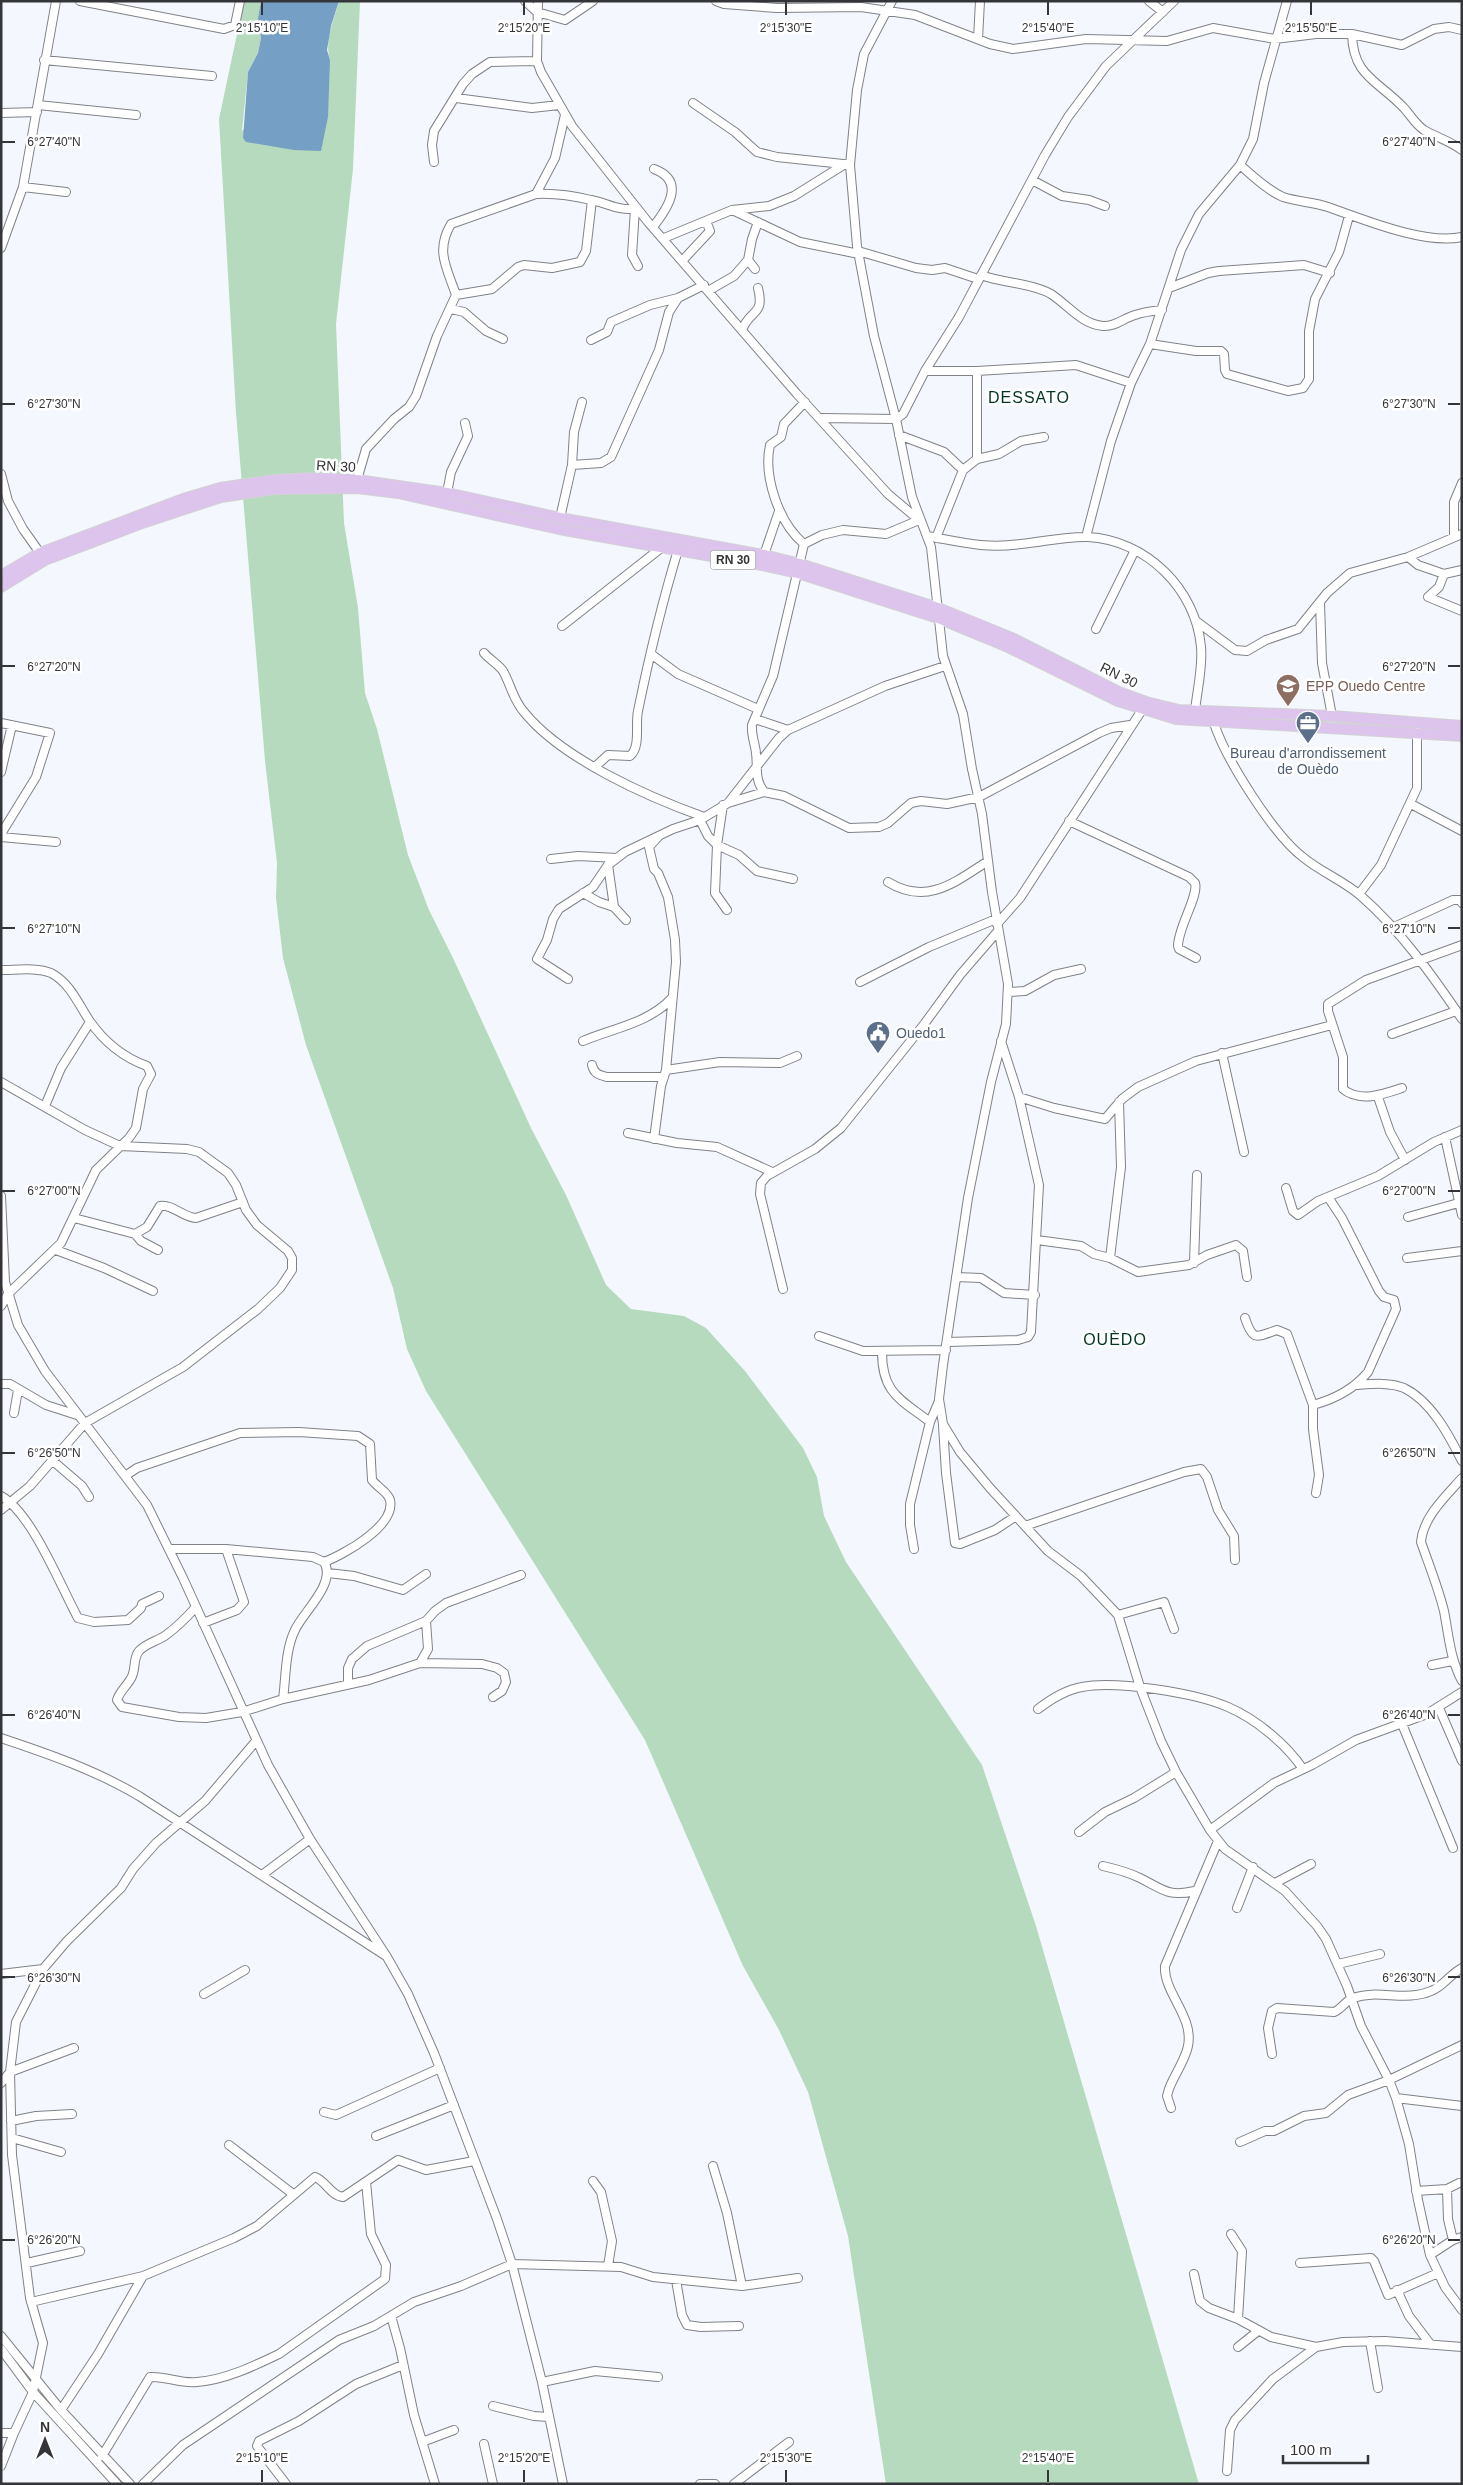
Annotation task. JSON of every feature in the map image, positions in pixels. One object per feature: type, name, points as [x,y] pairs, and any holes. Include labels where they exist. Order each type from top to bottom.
[{"type":"main road","name":"RN 30","points":[[1,576],[40,553],[183,499],[220,488],[274,480],[315,478],[357,480],[447,493],[560,518],[764,555],[799,569],[1012,638],[1121,693],[1146,702],[1179,710],[1332,716],[1462,726]]},
{"type":"main road","name":"RN 30","points":[[1,587],[45,560],[145,522],[221,497],[275,489],[357,488],[398,493],[559,529],[661,548],[799,569]]},
{"type":"main road","name":"RN 30","points":[[938,613],[1118,701],[1176,719],[1214,723],[1418,732],[1462,736]]},
{"type":"street","points":[[1,248],[23,187],[38,108],[44,60],[56,1]]},
{"type":"street","points":[[80,1],[224,30],[235,26],[240,1]]},
{"type":"street","points":[[525,1],[538,12],[565,20],[593,1]]},
{"type":"street","points":[[538,1],[537,61],[558,105],[565,115],[636,208],[742,330],[888,494],[919,520]]},
{"type":"street","points":[[716,1],[724,4],[861,7],[886,11],[927,19],[978,39],[1012,49],[1086,39],[1167,41],[1213,28],[1276,39],[1316,34],[1352,34],[1402,45],[1434,29],[1449,27],[1462,30]]},
{"type":"street","points":[[892,1],[864,54],[857,90],[848,164],[858,253],[874,336],[896,418],[919,520],[927,536],[934,565],[938,613],[946,666],[963,714],[972,769],[979,797],[997,925],[1006,964],[1008,992],[1007,1014],[968,1198],[940,1399],[946,1473],[955,1543],[966,1542],[995,1530],[1016,1516]]},
{"type":"street","points":[[978,39],[980,1]]},
{"type":"street","points":[[1149,1],[1163,12]]},
{"type":"street","points":[[821,418],[896,418],[903,414],[925,371],[959,317],[979,277],[1068,117],[1106,66],[1174,1]]},
{"type":"street","points":[[1086,537],[1111,441],[1131,383],[1150,344],[1181,250],[1199,214],[1240,165],[1253,139],[1264,83],[1287,1]]},
{"type":"street","points":[[1352,34],[1356,63],[1364,72],[1402,107],[1419,126],[1462,150]]},
{"type":"street","points":[[44,60],[212,76]]},
{"type":"street","points":[[434,162],[432,145],[434,131],[463,84],[484,64],[504,61],[537,61]]},
{"type":"street","points":[[456,98],[532,108],[558,105]]},
{"type":"street","points":[[693,102],[734,132],[757,152],[777,157],[848,164]]},
{"type":"street","points":[[1,113],[38,108],[136,115]]},
{"type":"street","points":[[536,194],[555,158],[565,115]]},
{"type":"street","points":[[664,238],[732,210],[769,206],[794,196],[848,164]]},
{"type":"street","points":[[1240,165],[1283,197],[1328,207],[1349,216],[1427,238],[1451,240],[1462,237]]},
{"type":"street","points":[[634,238],[651,225],[669,205],[672,183],[668,176],[654,169]]},
{"type":"street","points":[[1032,180],[1062,196],[1089,200],[1105,206]]},
{"type":"street","points":[[23,187],[66,192]]},
{"type":"street","points":[[357,480],[366,449],[394,419],[409,407],[416,396],[437,336],[451,309],[456,295],[442,256],[445,236],[451,224],[536,194],[550,193],[592,200],[617,208],[636,208]]},
{"type":"street","points":[[456,295],[492,289],[518,267],[524,265],[552,268],[580,262],[586,251],[592,200]]},
{"type":"street","points":[[636,208],[632,256],[638,266]]},
{"type":"street","points":[[732,210],[800,242],[858,253],[916,268],[932,270],[945,268],[999,282],[1043,290],[1058,299],[1074,313],[1101,326],[1115,324],[1138,314],[1162,310]]},
{"type":"street","points":[[1150,344],[1182,350],[1221,351],[1224,354],[1227,374],[1278,389],[1295,391],[1303,388],[1308,381],[1308,351],[1314,306],[1318,292],[1330,273],[1339,252],[1349,216]]},
{"type":"street","points":[[682,261],[710,231],[706,221]]},
{"type":"street","points":[[591,340],[607,332],[611,322],[650,305],[678,298],[734,276],[748,260],[758,222]]},
{"type":"street","points":[[748,260],[755,269]]},
{"type":"street","points":[[1169,288],[1208,273],[1219,271],[1304,265],[1330,273]]},
{"type":"street","points":[[742,330],[744,323],[758,310],[760,304],[758,288]]},
{"type":"street","points":[[572,465],[601,464],[611,457],[658,350],[668,312],[678,298]]},
{"type":"street","points":[[451,309],[464,312],[486,331],[503,339]]},
{"type":"street","points":[[925,371],[978,371],[1076,365],[1131,383]]},
{"type":"street","points":[[978,371],[978,459]]},
{"type":"street","points":[[560,518],[572,465],[574,432],[582,402]]},
{"type":"street","points":[[804,544],[787,526],[779,511],[772,487],[769,452],[770,445],[781,437],[784,424],[805,402]]},
{"type":"street","points":[[447,493],[451,472],[468,436],[469,431],[466,423]]},
{"type":"street","points":[[899,435],[944,452],[963,470]]},
{"type":"street","points":[[936,538],[963,470],[978,459],[999,454],[1021,441],[1044,437]]},
{"type":"street","points":[[1,474],[8,501],[40,553]]},
{"type":"street","points":[[1454,537],[1454,502],[1462,483]]},
{"type":"street","points":[[764,555],[779,511]]},
{"type":"street","points":[[804,544],[822,535],[843,530],[886,534],[919,520]]},
{"type":"street","points":[[1194,619],[1235,650],[1242,652],[1266,640],[1298,629],[1337,582],[1350,574],[1408,557],[1462,534]]},
{"type":"street","points":[[927,536],[974,546],[1020,544],[1086,537],[1099,538],[1135,550],[1159,565],[1178,586],[1194,619],[1201,652],[1195,711]]},
{"type":"street","points":[[764,792],[757,779],[756,752],[751,733],[758,709],[773,676],[784,620],[799,569],[804,544]]},
{"type":"street","points":[[562,626],[661,548]]},
{"type":"street","points":[[596,766],[608,755],[625,756],[634,753],[636,717],[661,606],[678,550]]},
{"type":"street","points":[[1096,629],[1135,550]]},
{"type":"street","points":[[1408,557],[1418,565],[1444,574],[1462,570]]},
{"type":"street","points":[[1444,574],[1439,587],[1428,597],[1462,611]]},
{"type":"street","points":[[1320,603],[1322,663],[1332,716]]},
{"type":"street","points":[[484,653],[502,669],[513,696],[524,712],[543,731],[577,756],[615,778],[702,818]]},
{"type":"street","points":[[651,654],[678,674],[758,709]]},
{"type":"street","points":[[727,910],[715,894],[717,845],[726,804],[779,738],[788,730],[871,692],[946,666]]},
{"type":"street","points":[[784,1289],[760,1194],[761,1183],[772,1172],[815,1149],[841,1128],[926,1023],[997,925],[1020,898],[1124,739],[1130,725],[1142,710]]},
{"type":"street","points":[[755,719],[788,730]]},
{"type":"street","points":[[1214,723],[1243,779],[1275,829],[1302,857],[1359,894],[1421,959],[1462,1019]]},
{"type":"street","points":[[1,724],[50,733],[36,777],[1,835],[56,842]]},
{"type":"street","points":[[1,772],[12,725]]},
{"type":"street","points":[[568,979],[540,963],[537,955],[547,940],[553,919],[559,908],[593,886],[608,865],[617,858],[646,845],[660,835],[702,818],[726,804],[764,792],[784,796],[849,828],[863,829],[888,823],[911,803],[921,801],[947,804],[979,797],[1099,733],[1111,728],[1130,725]]},
{"type":"street","points":[[1359,894],[1381,865],[1417,788],[1418,732]]},
{"type":"street","points":[[1411,804],[1462,831]]},
{"type":"street","points":[[702,818],[704,830],[717,845],[739,855],[757,871],[793,879]]},
{"type":"street","points":[[1069,821],[1189,877],[1195,883],[1197,892],[1188,908],[1178,946],[1179,949],[1196,958]]},
{"type":"street","points":[[646,845],[654,869],[658,873],[668,897],[676,962],[665,1074],[654,1139]]},
{"type":"street","points":[[551,859],[578,856],[617,858]]},
{"type":"street","points":[[888,882],[898,889],[915,892],[937,892],[988,861]]},
{"type":"street","points":[[608,865],[614,907]]},
{"type":"street","points":[[583,893],[599,902],[614,907],[626,920]]},
{"type":"street","points":[[1392,928],[1453,900],[1460,900],[1462,903]]},
{"type":"street","points":[[860,982],[929,947],[997,925]]},
{"type":"street","points":[[1402,1088],[1378,1097],[1350,1094],[1343,1089],[1343,1057],[1327,1008],[1338,996],[1366,980],[1462,945]]},
{"type":"street","points":[[1008,992],[1025,991],[1054,974],[1081,969]]},
{"type":"street","points":[[1,970],[49,972],[62,980],[90,1022],[115,1050],[125,1058],[147,1066],[150,1070],[143,1089],[136,1128],[96,1170],[74,1218],[56,1250],[47,1255],[8,1294],[1,1306]]},
{"type":"street","points":[[583,1041],[650,1017],[662,1009],[672,998]]},
{"type":"street","points":[[1392,1034],[1456,1011]]},
{"type":"street","points":[[45,1106],[61,1068],[90,1022]]},
{"type":"street","points":[[1019,1097],[1105,1119],[1119,1102],[1144,1084],[1196,1061],[1332,1025]]},
{"type":"street","points":[[819,1336],[863,1351],[882,1352],[1023,1339],[1031,1332],[1039,1185],[1019,1097],[1001,1041]]},
{"type":"street","points":[[1222,1053],[1244,1152]]},
{"type":"street","points":[[592,1065],[593,1071],[598,1075],[607,1077],[665,1074],[720,1062],[780,1063],[797,1056]]},
{"type":"street","points":[[1,1082],[85,1130],[120,1146],[187,1149],[199,1152],[228,1173],[236,1185],[246,1210],[257,1225],[288,1251],[292,1258],[292,1270],[280,1288],[258,1309],[183,1367],[85,1423],[30,1486],[1,1510]]},
{"type":"street","points":[[1378,1097],[1390,1132],[1404,1160]]},
{"type":"street","points":[[1110,1258],[1121,1166],[1119,1102]]},
{"type":"street","points":[[1286,1188],[1295,1215],[1302,1214],[1318,1201],[1378,1176],[1434,1142],[1462,1130]]},
{"type":"street","points":[[628,1133],[654,1139],[717,1147],[772,1172]]},
{"type":"street","points":[[1446,1138],[1461,1202],[1462,1215]]},
{"type":"street","points":[[1194,1263],[1197,1175]]},
{"type":"street","points":[[1,1196],[3,1281],[18,1325],[45,1371],[147,1505],[170,1549],[242,1712],[268,1765],[310,1839],[387,1957],[408,1994],[440,2068],[497,2218],[512,2264],[542,2382],[563,2484]]},
{"type":"street","points":[[1314,1405],[1357,1385],[1368,1372],[1396,1309],[1396,1304],[1379,1291],[1342,1218],[1328,1197]]},
{"type":"street","points":[[135,1234],[147,1227],[160,1206],[171,1207],[188,1217],[196,1218],[243,1202]]},
{"type":"street","points":[[1408,1217],[1461,1202]]},
{"type":"street","points":[[74,1218],[135,1234],[141,1241],[158,1250]]},
{"type":"street","points":[[1037,1240],[1071,1243],[1081,1246],[1094,1254],[1110,1258],[1138,1272],[1194,1263],[1226,1247],[1240,1246],[1247,1277]]},
{"type":"street","points":[[56,1250],[104,1268],[152,1291]]},
{"type":"street","points":[[1407,1258],[1462,1252]]},
{"type":"street","points":[[956,1277],[981,1278],[1004,1293],[1034,1296]]},
{"type":"street","points":[[1245,1318],[1250,1334],[1253,1336],[1257,1337],[1277,1330],[1287,1334],[1314,1405],[1314,1429],[1319,1475],[1316,1493]]},
{"type":"street","points":[[882,1352],[882,1371],[891,1390],[930,1422]]},
{"type":"street","points":[[1,1384],[10,1384],[46,1405],[77,1415]]},
{"type":"street","points":[[1357,1385],[1402,1387],[1415,1395],[1428,1408],[1445,1431],[1462,1461]]},
{"type":"street","points":[[14,1414],[18,1390]]},
{"type":"street","points":[[914,1549],[910,1525],[910,1504],[930,1422],[940,1399]]},
{"type":"street","points":[[943,1424],[960,1452],[1024,1526],[1048,1551],[1100,1594],[1118,1616],[1140,1687],[1161,1741],[1176,1772],[1218,1841],[1225,1849],[1276,1883],[1317,1926],[1338,1964],[1361,2026],[1389,2080],[1396,2098],[1406,2131],[1416,2191],[1430,2255],[1438,2273],[1462,2310]]},
{"type":"street","points":[[125,1476],[137,1468],[240,1433],[299,1432],[358,1436],[370,1444],[372,1480],[387,1496],[389,1508],[379,1526],[359,1545],[344,1554],[324,1562]]},
{"type":"street","points":[[53,1461],[82,1486],[89,1497]]},
{"type":"street","points":[[1024,1526],[1184,1472],[1201,1469],[1207,1478],[1218,1510],[1234,1536],[1235,1560]]},
{"type":"street","points":[[1462,1478],[1436,1509],[1421,1534],[1421,1542],[1442,1604],[1452,1661],[1462,1681]]},
{"type":"street","points":[[1,1496],[10,1501],[43,1551],[78,1618],[94,1622],[128,1620],[141,1608],[142,1604],[159,1596]]},
{"type":"street","points":[[170,1549],[226,1549],[313,1557],[324,1562],[328,1573],[320,1594],[295,1630],[290,1645],[284,1699]]},
{"type":"street","points":[[203,1623],[237,1610],[244,1602],[226,1549]]},
{"type":"street","points":[[328,1573],[354,1576],[403,1590],[426,1574]]},
{"type":"street","points":[[348,1684],[348,1668],[356,1654],[367,1646],[426,1621],[446,1603],[521,1575]]},
{"type":"street","points":[[1118,1616],[1164,1602],[1174,1629]]},
{"type":"street","points":[[195,1608],[164,1636],[148,1644],[138,1652],[136,1669],[130,1680],[119,1692],[117,1700],[122,1707],[179,1717],[206,1718],[242,1712],[284,1699],[369,1680],[420,1663],[438,1662],[482,1664],[497,1668],[504,1673],[506,1682],[502,1691],[494,1697]]},
{"type":"street","points":[[426,1621],[428,1649],[438,1662]]},
{"type":"street","points":[[420,1663],[428,1649]]},
{"type":"street","points":[[1432,1665],[1452,1661]]},
{"type":"street","points":[[1038,1709],[1059,1695],[1084,1686],[1140,1687],[1174,1692],[1228,1707],[1279,1740],[1303,1769]]},
{"type":"street","points":[[1210,1830],[1274,1783],[1356,1740],[1402,1724],[1439,1708],[1462,1692]]},
{"type":"street","points":[[1439,1708],[1462,1762]]},
{"type":"street","points":[[1402,1724],[1453,1848]]},
{"type":"street","points":[[1,1738],[105,1776],[178,1822],[189,1826],[387,1957]]},
{"type":"street","points":[[1,2466],[33,2392],[43,2343],[31,2302],[27,2263],[20,2226],[12,2138],[10,2072],[16,2022],[43,1969],[67,1941],[121,1888],[133,1869],[156,1843],[178,1822],[205,1801],[256,1741]]},
{"type":"street","points":[[1079,1832],[1105,1812],[1134,1798],[1176,1772]]},
{"type":"street","points":[[262,1875],[310,1839]]},
{"type":"street","points":[[1171,2108],[1167,2096],[1188,2044],[1184,2019],[1179,2003],[1167,1983],[1165,1966],[1195,1890],[1218,1841]]},
{"type":"street","points":[[1276,1883],[1311,1864]]},
{"type":"street","points":[[1103,1866],[1126,1872],[1164,1891],[1183,1893],[1195,1890]]},
{"type":"street","points":[[1237,1908],[1253,1867]]},
{"type":"street","points":[[1338,1964],[1380,1954]]},
{"type":"street","points":[[1272,2054],[1268,2028],[1272,2011],[1277,2008],[1308,2012],[1334,2012],[1351,1998],[1366,1995],[1423,1994],[1438,1988],[1447,1977],[1462,1968]]},
{"type":"street","points":[[1,1974],[43,1969]]},
{"type":"street","points":[[204,1994],[245,1970]]},
{"type":"street","points":[[1240,2142],[1265,2131],[1274,2131],[1304,2116],[1326,2113],[1348,2095],[1389,2080],[1462,2045]]},
{"type":"street","points":[[1,2083],[10,2072],[74,2048]]},
{"type":"street","points":[[324,2112],[336,2115],[440,2068]]},
{"type":"street","points":[[1396,2098],[1462,2106]]},
{"type":"street","points":[[376,2136],[454,2105]]},
{"type":"street","points":[[11,2121],[36,2116],[72,2114]]},
{"type":"street","points":[[12,2138],[61,2152]]},
{"type":"street","points":[[229,2145],[293,2194]]},
{"type":"street","points":[[31,2302],[143,2276],[243,2234],[257,2226],[315,2177],[319,2178],[339,2197],[366,2182],[398,2160],[426,2170],[474,2161]]},
{"type":"street","points":[[713,2166],[727,2213],[742,2286]]},
{"type":"street","points":[[593,2181],[601,2192],[612,2241],[608,2266]]},
{"type":"street","points":[[102,2456],[150,2377],[198,2382],[226,2376],[269,2359],[385,2279],[386,2265],[371,2234],[366,2182]]},
{"type":"street","points":[[1416,2191],[1447,2189],[1459,2183]]},
{"type":"street","points":[[1447,2189],[1448,2219],[1453,2240]]},
{"type":"street","points":[[1231,2234],[1242,2251],[1238,2319]]},
{"type":"street","points":[[1430,2255],[1453,2240],[1462,2237]]},
{"type":"street","points":[[27,2263],[80,2251]]},
{"type":"street","points":[[1300,2263],[1371,2258],[1388,2295],[1438,2273]]},
{"type":"street","points":[[143,2484],[183,2445],[339,2340],[374,2326],[414,2302],[461,2286],[512,2264],[621,2267],[644,2276],[742,2286],[770,2284],[798,2278]]},
{"type":"street","points":[[1194,2274],[1198,2296],[1204,2305],[1238,2319],[1271,2337],[1316,2347],[1343,2342],[1370,2341],[1408,2341],[1462,2347]]},
{"type":"street","points":[[61,2410],[98,2354],[143,2276]]},
{"type":"street","points":[[676,2280],[682,2315],[687,2325],[701,2327],[739,2326]]},
{"type":"street","points":[[1397,2290],[1409,2316],[1431,2345]]},
{"type":"street","points":[[391,2316],[422,2442],[435,2484]]},
{"type":"street","points":[[1238,2347],[1258,2331]]},
{"type":"street","points":[[1,2336],[61,2410],[130,2484]]},
{"type":"street","points":[[1370,2341],[1378,2388]]},
{"type":"street","points":[[1227,2471],[1230,2430],[1235,2420],[1273,2379],[1316,2347]]},
{"type":"street","points":[[2,2350],[33,2392],[117,2484]]},
{"type":"street","points":[[286,2484],[257,2446],[259,2441],[299,2421],[356,2384],[403,2365]]},
{"type":"street","points":[[542,2382],[594,2371],[658,2377]]},
{"type":"street","points":[[492,2406],[534,2416],[549,2416]]},
{"type":"street","points":[[422,2442],[454,2430]]},
{"type":"street","points":[[1,2433],[14,2433]]},
{"type":"street","points":[[734,2484],[789,2442]]},
{"type":"street","points":[[484,2444],[493,2484]]},
{"type":"street","points":[[700,2484],[715,2484]]},
{"type":"green space","points":[[244,1],[261,1],[258,18],[261,38],[258,53],[248,72],[242,131],[330,60],[328,53],[329,38],[339,1],[360,1],[353,169],[336,324],[344,523],[358,608],[365,693],[377,729],[408,855],[429,910],[531,1128],[566,1195],[606,1285],[631,1309],[684,1316],[706,1328],[745,1371],[803,1448],[817,1477],[824,1516],[846,1562],[982,1765],[1036,1926],[1199,2484],[886,2484],[848,2236],[808,2092],[779,2030],[743,1966],[645,1740],[426,1391],[407,1349],[393,1288],[306,1045],[283,958],[276,898],[277,863],[265,761],[236,413],[219,119]]},
{"type":"water","points":[[261,1],[339,1],[331,26],[327,50],[330,60],[328,117],[321,151],[294,150],[246,142],[243,138],[248,72],[258,53],[261,38],[258,18]]},
{"type":"place","name":"EPP Ouedo Centre","points":[[1288,707]]},
{"type":"place","name":"Bureau d'arrondissement de Ouèdo","points":[[1308,744]]},
{"type":"place","name":"Ouedo1","points":[[878,1054]]},
{"type":"district","name":"DESSATO","points":[[1029,397]]},
{"type":"district","name":"OUÈDO","points":[[1115,1339]]}]
